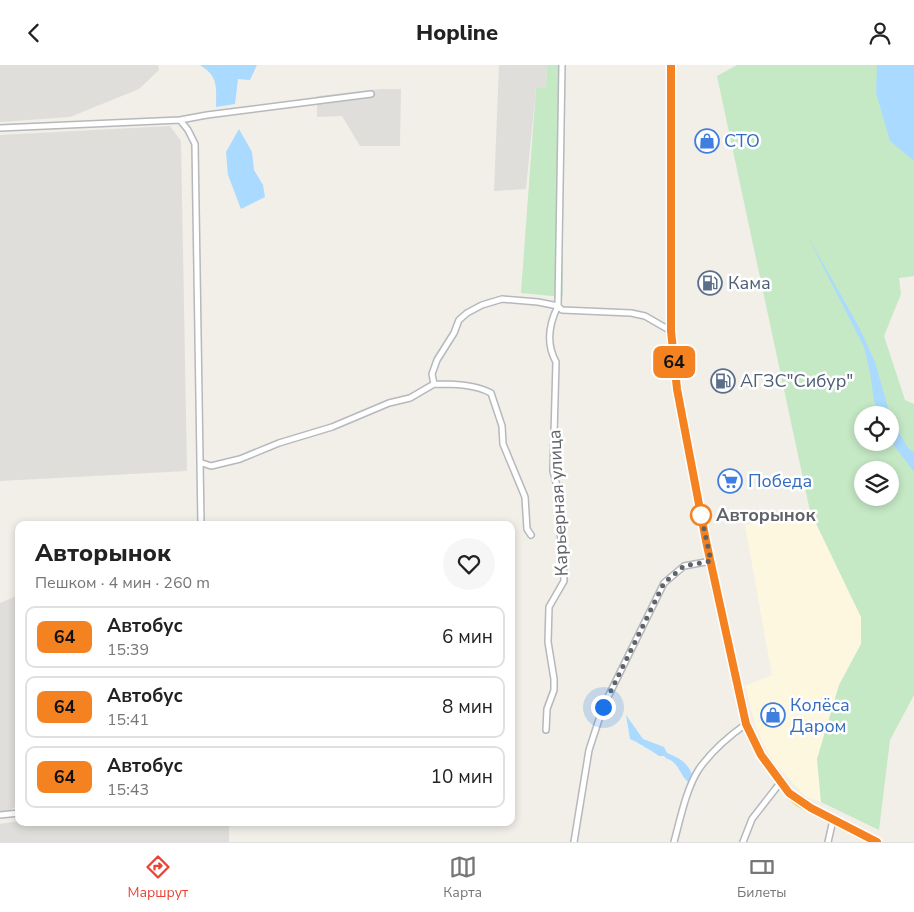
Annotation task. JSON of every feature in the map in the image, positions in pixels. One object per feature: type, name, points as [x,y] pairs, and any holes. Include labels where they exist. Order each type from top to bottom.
[{"type":"main road","points":[[671,65],[671,331],[677,389],[746,724],[761,755],[780,783],[798,801],[877,842]]},
{"type":"street","name":"Карьерная улица","points":[[546,729],[547,709],[554,690],[548,642],[550,607],[564,581],[563,550],[559,528],[559,494],[553,471],[556,362],[549,343],[552,321],[558,307],[562,65]]},
{"type":"street","points":[[0,129],[180,120],[216,113],[371,94]]},
{"type":"street","points":[[180,120],[195,143],[202,463],[201,521]]},
{"type":"street","points":[[434,385],[432,374],[437,360],[454,333],[459,320],[482,305],[502,299],[518,299],[558,307],[562,311],[638,314],[671,331]]},
{"type":"street","points":[[202,463],[211,466],[240,459],[279,443],[332,427],[389,403],[410,397],[434,385],[455,384],[483,389],[491,393],[502,425],[503,444],[525,497],[527,529],[531,535]]},
{"type":"street","points":[[574,842],[590,750],[603,707],[664,583],[684,566],[711,561]]},
{"type":"street","points":[[674,842],[686,800],[699,770],[733,733],[746,724]]},
{"type":"street","points":[[743,842],[752,819],[780,783]]},
{"type":"street","points":[[0,815],[15,813]]},
{"type":"street","points":[[828,842],[833,820]]},
{"type":"shaded area","points":[[0,65],[158,65],[159,70],[139,89],[70,117],[0,122]]},
{"type":"shaded area","points":[[499,65],[547,65],[546,88],[536,88],[526,189],[494,191]]},
{"type":"shaded area","points":[[380,89],[401,89],[400,146],[360,146],[342,116],[317,117],[317,96]]},
{"type":"shaded area","points":[[170,126],[181,141],[187,471],[0,481],[0,135]]},
{"type":"shaded area","name":"Авторынок","points":[[810,511],[861,617],[861,644],[839,685],[817,759],[821,802],[805,796],[776,765],[764,746],[756,728],[745,686],[772,675],[745,525]]},
{"type":"shaded area","points":[[15,597],[15,807],[6,812],[0,812],[0,603]]},
{"type":"shaded area","points":[[15,822],[15,826],[229,826],[229,842],[0,842],[0,824]]},
{"type":"green space","points":[[547,65],[561,65],[563,297],[521,293],[536,88],[546,88]]},
{"type":"green space","points":[[737,65],[914,65],[914,276],[899,278],[901,294],[884,336],[905,400],[914,404],[914,695],[890,740],[879,830],[821,802],[817,759],[839,685],[861,644],[861,617],[810,511],[717,76]]},
{"type":"water","points":[[200,65],[257,65],[250,80],[238,79],[235,104],[216,107],[215,83],[211,74]]},
{"type":"water","points":[[877,65],[914,65],[914,161],[890,141],[876,93]]},
{"type":"water","points":[[239,129],[252,152],[254,170],[263,185],[265,197],[241,209],[228,175],[226,152]]},
{"type":"water","points":[[807,235],[860,329],[875,362],[887,406],[876,406],[864,347]]},
{"type":"water","points":[[899,432],[908,448],[914,452],[914,472],[898,451]]},
{"type":"water","points":[[626,715],[643,739],[664,747],[667,753],[687,765],[693,778],[689,783],[672,761],[664,756],[659,756],[630,739]]},
{"type":"bus line","name":"64","points":[[671,65],[671,331],[677,389],[706,541],[746,724],[761,755],[789,793],[798,801],[877,842]]},
{"type":"place","name":"СТО","points":[[707,141]]},
{"type":"place","name":"Кама","points":[[710,283]]},
{"type":"place","name":"АГЗС\"Сибур\"","points":[[723,381]]},
{"type":"place","name":"Победа","points":[[730,481]]},
{"type":"place","name":"Авторынок","points":[[701,515]]},
{"type":"place","name":"Колёса Даром","points":[[773,715]]},
{"type":"route","points":[[603,707],[664,583],[684,566],[711,561],[701,515]]}]
